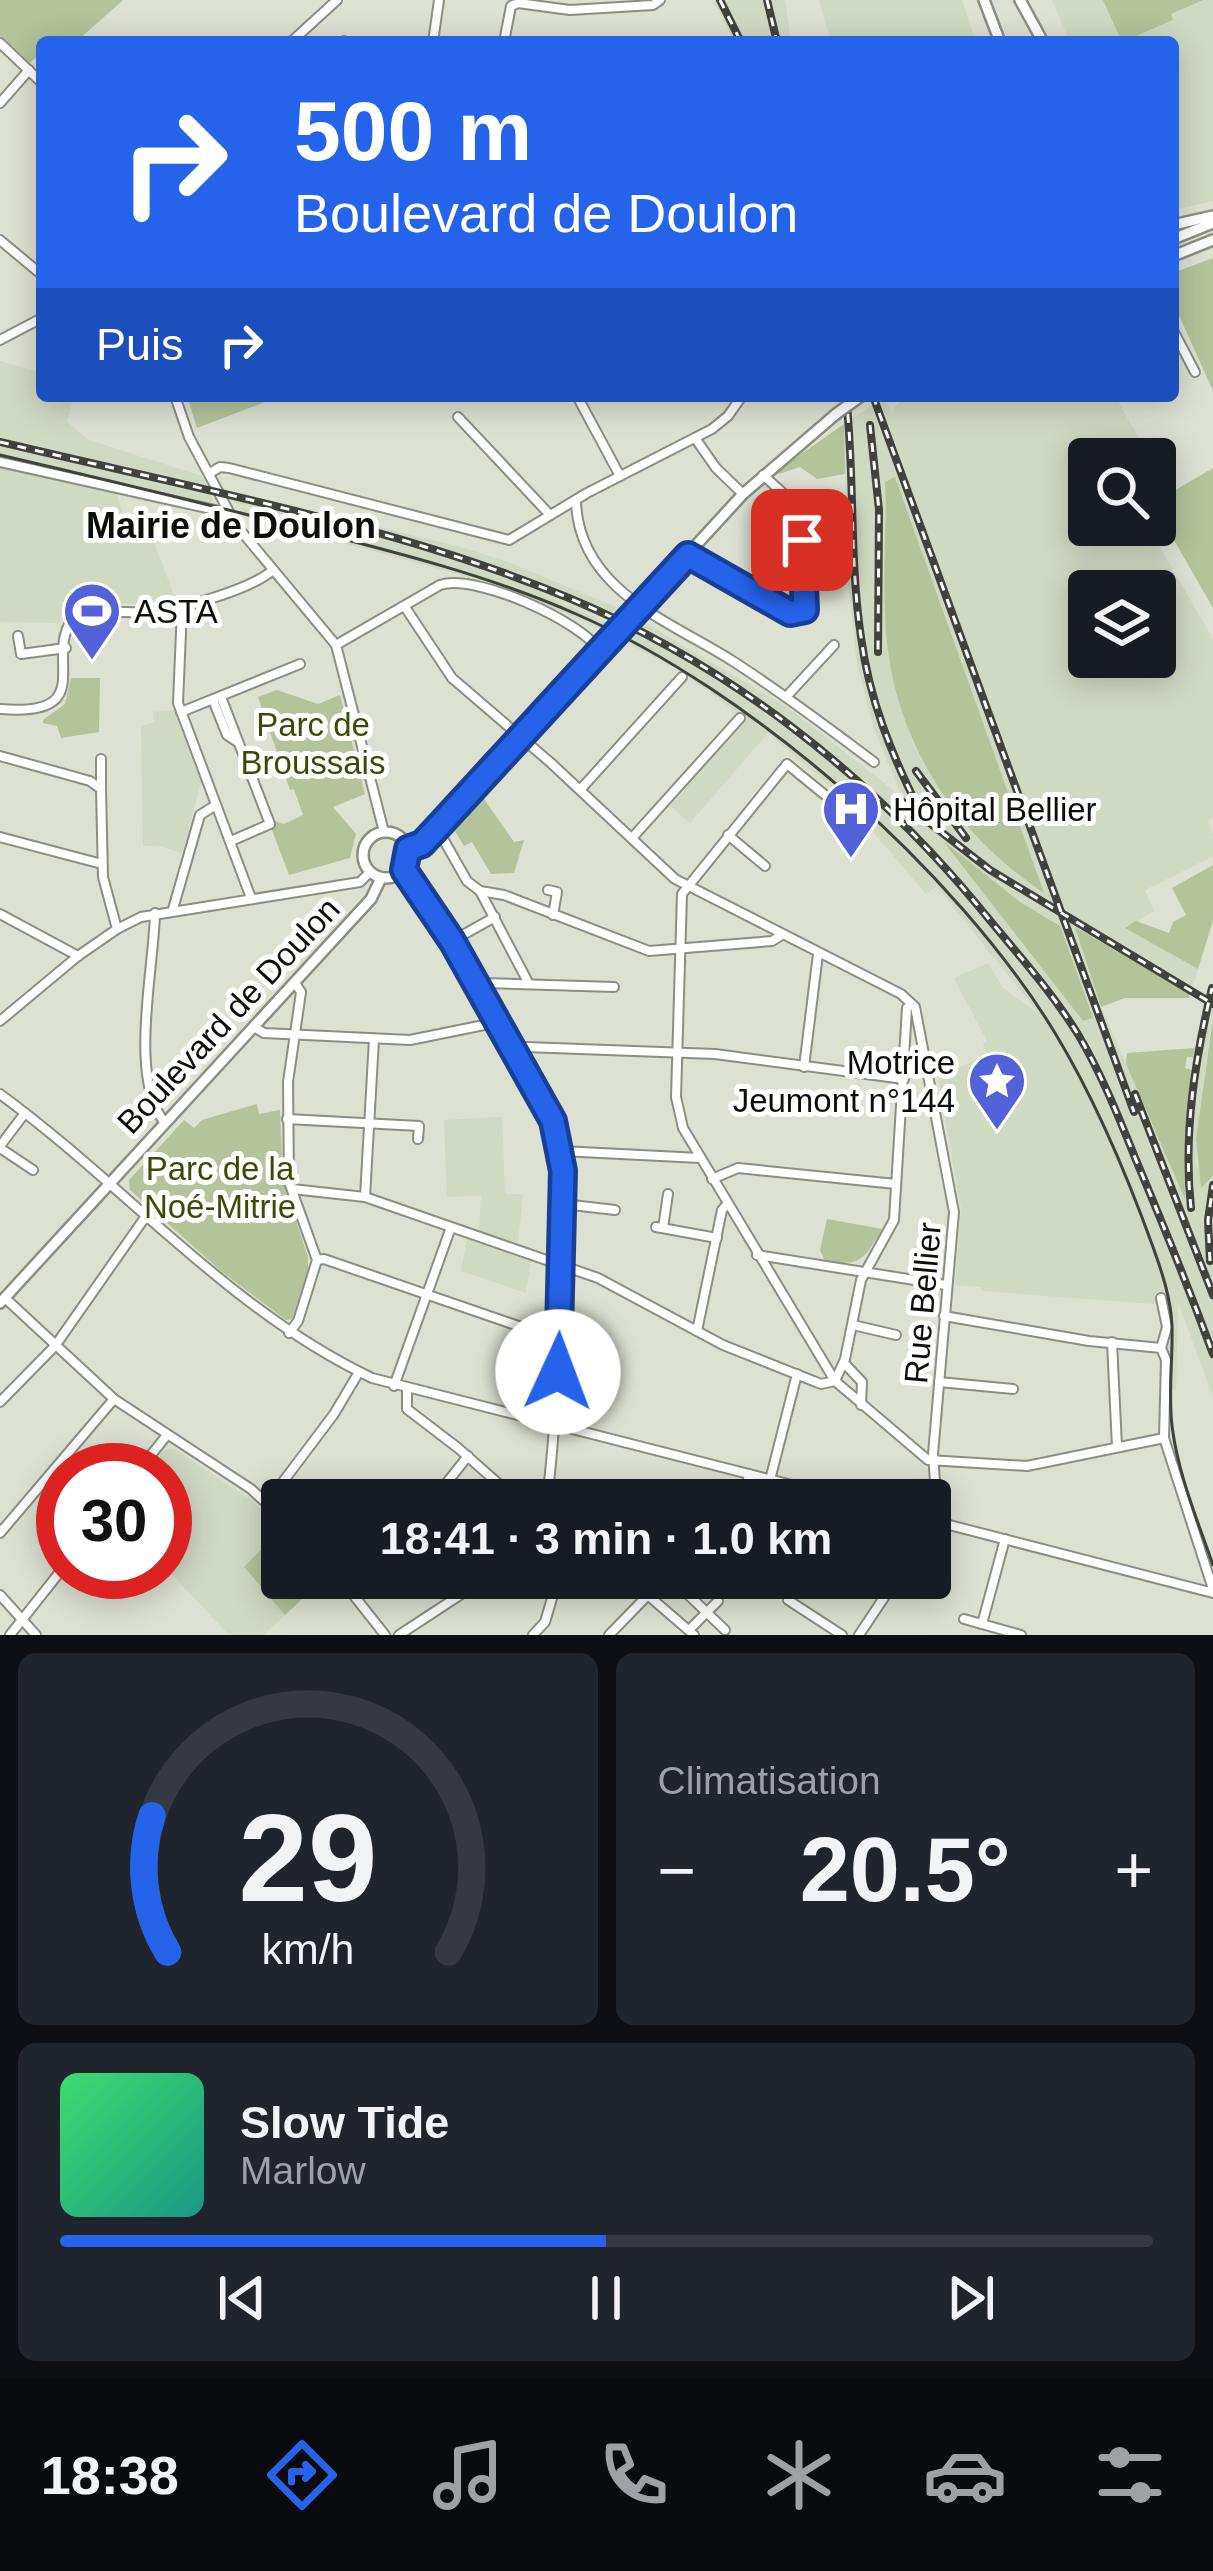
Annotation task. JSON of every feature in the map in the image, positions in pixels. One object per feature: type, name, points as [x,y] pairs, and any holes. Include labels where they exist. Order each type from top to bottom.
[{"type":"main road","points":[[984,0],[998,36]]},
{"type":"main road","points":[[1020,0],[1040,36]]},
{"type":"main road","points":[[1179,224],[1213,220]]},
{"type":"main road","points":[[1179,236],[1213,220]]},
{"type":"main road","points":[[1179,254],[1213,241]]},
{"type":"main road","points":[[408,849],[422,844],[743,494],[853,402]]},
{"type":"main road","points":[[384,832],[399,836],[408,849],[404,870],[392,878],[376,875],[364,862],[364,849],[373,836],[384,832]]},
{"type":"main road","name":"Boulevard de Doulon","points":[[2,1301],[375,892],[376,875]]},
{"type":"street","points":[[302,36],[337,0]]},
{"type":"street","points":[[434,36],[440,0]]},
{"type":"street","points":[[505,36],[511,7],[534,3],[577,10],[653,5],[660,0]]},
{"type":"street","points":[[0,43],[36,77]]},
{"type":"street","points":[[0,103],[29,70]]},
{"type":"street","points":[[0,240],[36,270]]},
{"type":"street","points":[[0,340],[36,321]]},
{"type":"street","points":[[1179,341],[1195,371]]},
{"type":"street","points":[[177,402],[189,437],[229,513],[336,645],[384,832]]},
{"type":"street","points":[[580,402],[620,476]]},
{"type":"street","points":[[210,472],[220,466],[501,539],[517,537],[724,421],[738,402]]},
{"type":"street","points":[[458,417],[550,515]]},
{"type":"street","points":[[695,438],[743,494]]},
{"type":"street","points":[[0,462],[229,513]]},
{"type":"street","points":[[764,475],[832,537]]},
{"type":"street","points":[[576,502],[591,556],[640,608],[730,659],[874,763]]},
{"type":"street","points":[[688,555],[790,613],[800,614],[806,600],[802,540],[817,524]]},
{"type":"street","points":[[0,709],[32,712],[54,702],[69,622],[79,612],[182,608],[258,581],[273,570]]},
{"type":"street","points":[[336,645],[447,582],[481,585],[528,604],[583,633],[600,651]]},
{"type":"street","points":[[182,608],[178,703],[251,898]]},
{"type":"street","points":[[405,608],[452,678],[686,886],[901,994],[911,1008],[894,1220],[865,1272],[844,1363],[835,1381]]},
{"type":"street","points":[[19,636],[21,653],[65,648]]},
{"type":"street","points":[[786,698],[834,645]]},
{"type":"street","points":[[181,712],[300,664]]},
{"type":"street","points":[[580,790],[682,677]]},
{"type":"street","points":[[217,698],[227,735],[236,741],[270,824],[231,842]]},
{"type":"street","points":[[632,838],[740,718]]},
{"type":"street","points":[[0,756],[90,781],[101,789]]},
{"type":"street","points":[[101,759],[103,864],[117,928]]},
{"type":"street","points":[[836,803],[787,764],[686,886],[681,901],[678,1117],[835,1381],[933,1462],[1027,1466],[1164,1438]]},
{"type":"street","points":[[173,909],[200,815],[216,805]]},
{"type":"street","points":[[437,828],[467,880],[481,891],[529,984]]},
{"type":"street","points":[[728,835],[765,866]]},
{"type":"street","points":[[0,837],[103,864]]},
{"type":"street","points":[[404,870],[516,1051],[553,1121],[561,1151],[562,1266],[550,1479]]},
{"type":"street","points":[[0,1021],[117,928],[154,913],[360,883],[376,875]]},
{"type":"street","points":[[360,883],[375,892]]},
{"type":"street","points":[[548,890],[557,892],[553,915]]},
{"type":"street","points":[[481,891],[504,895],[644,950],[772,941],[780,936]]},
{"type":"street","points":[[154,913],[147,1075],[165,1124]]},
{"type":"street","points":[[0,914],[78,956]]},
{"type":"street","points":[[452,941],[495,917]]},
{"type":"street","points":[[753,942],[763,927]]},
{"type":"street","points":[[804,1067],[818,954]]},
{"type":"street","points":[[289,1333],[298,1321],[316,1260],[292,1189],[287,1119],[302,992],[295,983]]},
{"type":"street","points":[[481,983],[614,987]]},
{"type":"street","name":"Rue Bellier","points":[[911,1008],[926,1058],[953,1202],[935,1479]]},
{"type":"street","points":[[254,1027],[264,1034],[410,1040],[499,1022]]},
{"type":"street","points":[[365,1197],[374,1039]]},
{"type":"street","points":[[516,1051],[526,1047],[715,1054],[904,1079]]},
{"type":"street","points":[[905,1062],[926,1058]]},
{"type":"street","points":[[0,1094],[220,1282],[289,1333],[359,1372],[407,1390],[766,1479]]},
{"type":"street","points":[[25,1113],[0,1147],[33,1170]]},
{"type":"street","points":[[287,1119],[419,1126],[418,1139]]},
{"type":"street","points":[[561,1151],[700,1158]]},
{"type":"street","points":[[712,1179],[738,1168],[896,1184]]},
{"type":"street","points":[[292,1189],[365,1197],[598,1278],[697,1331],[821,1384],[835,1381]]},
{"type":"street","points":[[668,1194],[660,1228],[717,1238]]},
{"type":"street","points":[[563,1204],[615,1210]]},
{"type":"street","points":[[697,1331],[727,1204]]},
{"type":"street","points":[[0,1402],[55,1346],[146,1216]]},
{"type":"street","points":[[394,1386],[451,1229]]},
{"type":"street","points":[[757,1255],[946,1286]]},
{"type":"street","points":[[316,1260],[559,1340]]},
{"type":"street","points":[[1161,1298],[1167,1329],[1161,1348],[1166,1360],[1164,1438],[1213,1592]]},
{"type":"street","points":[[2,1301],[114,1399],[261,1499]]},
{"type":"street","points":[[944,1316],[1161,1348]]},
{"type":"street","points":[[853,1325],[896,1335]]},
{"type":"street","points":[[1112,1342],[1117,1448]]},
{"type":"street","points":[[844,1363],[862,1382],[861,1405]]},
{"type":"street","points":[[286,1479],[359,1372]]},
{"type":"street","points":[[770,1479],[797,1374]]},
{"type":"street","points":[[939,1382],[1013,1389]]},
{"type":"street","points":[[407,1390],[407,1409],[494,1479]]},
{"type":"street","points":[[0,1533],[114,1399]]},
{"type":"street","points":[[160,1443],[166,1435]]},
{"type":"street","points":[[450,1479],[468,1456]]},
{"type":"street","points":[[748,1479],[749,1474]]},
{"type":"street","points":[[951,1527],[1213,1592]]},
{"type":"street","points":[[982,1624],[1004,1539]]},
{"type":"street","points":[[0,1595],[36,1635]]},
{"type":"street","points":[[10,1635],[38,1599]]},
{"type":"street","points":[[357,1599],[385,1635]]},
{"type":"street","points":[[399,1635],[454,1599]]},
{"type":"street","points":[[533,1635],[545,1622],[552,1599]]},
{"type":"street","points":[[609,1635],[644,1599]]},
{"type":"street","points":[[654,1599],[691,1633],[718,1601]]},
{"type":"street","points":[[693,1599],[725,1630]]},
{"type":"street","points":[[860,1635],[883,1599]]},
{"type":"street","points":[[788,1600],[842,1635]]},
{"type":"street","points":[[964,1619],[1021,1635]]},
{"type":"shaded area","points":[[713,0],[785,0],[790,36],[731,36]]},
{"type":"shaded area","points":[[819,0],[962,0],[974,36],[829,36]]},
{"type":"shaded area","points":[[1052,0],[1213,0],[1213,201],[1179,209],[1179,36],[1067,36]]},
{"type":"shaded area","points":[[0,361],[36,371],[36,402],[72,402],[67,422],[89,440],[202,476],[212,498],[211,508],[0,458]]},
{"type":"shaded area","points":[[877,402],[886,402],[892,414],[901,402],[1118,402],[1139,438],[1068,438],[1068,546],[1159,546],[1173,570],[1068,570],[1068,678],[1176,678],[1176,575],[1213,639],[1213,818],[1207,822],[1213,834],[1213,856],[1145,890],[1154,911],[1126,928],[1198,969],[1191,994],[1144,966],[1101,1007],[1185,1198],[1193,1057],[1204,1003],[1213,1009],[1196,1166],[1211,1181],[1213,1176],[1213,1397],[1178,1302],[1176,1390],[1169,1390],[1167,1305],[955,1285],[961,1209],[938,1078],[988,1054],[983,1044],[987,1041],[954,978],[988,963],[1003,988],[1039,1014],[937,886],[926,894],[845,799],[768,733],[690,823],[670,806],[744,717],[677,669],[626,642],[642,621],[790,709],[902,797],[874,729],[857,664],[848,583],[844,424]],"holes":[[[895,478],[1043,892],[953,812],[913,744],[889,660],[885,617],[885,482]],[[947,845],[1020,902],[1060,926],[1083,1021]]]},
{"type":"shaded area","points":[[0,468],[117,494],[127,528],[155,544],[176,601],[62,602],[60,623],[0,622]]},
{"type":"shaded area","points":[[232,491],[461,547],[623,610],[610,621],[535,590],[609,624],[603,630],[534,599],[465,576],[244,516],[241,507],[317,525],[235,503]]},
{"type":"shaded area","points":[[174,710],[201,783],[182,853],[143,846],[141,726],[154,722],[153,712]]},
{"type":"shaded area","points":[[502,1117],[505,1194],[523,1194],[518,1243],[479,1231],[481,1196],[447,1197],[444,1120]]},
{"type":"shaded area","points":[[467,1238],[531,1260],[526,1293],[461,1271]]},
{"type":"shaded area","points":[[192,1460],[261,1509],[261,1549],[244,1567],[261,1587],[261,1599],[271,1599],[285,1615],[263,1635],[229,1635],[192,1596]]},
{"type":"green space","points":[[0,0],[123,0],[83,36],[36,36],[36,58],[29,63],[0,36]]},
{"type":"green space","points":[[1103,0],[1203,0],[1136,36],[1119,36]]},
{"type":"green space","points":[[1213,258],[1213,391],[1179,315],[1179,271]]},
{"type":"green space","points":[[189,402],[265,402],[197,428]]},
{"type":"green space","points":[[844,424],[845,474],[817,479],[800,467],[779,474],[777,471]]},
{"type":"green space","points":[[1213,468],[1213,608],[1176,544],[1176,490]]},
{"type":"green space","points":[[895,477],[1044,893],[979,839],[952,807],[911,736],[889,656],[885,613],[885,482]]},
{"type":"green space","points":[[71,678],[100,678],[99,732],[61,738],[57,726],[43,720],[65,704]]},
{"type":"green space","name":"Parc de Broussais","points":[[277,690],[318,704],[340,695],[365,794],[333,807],[356,834],[350,858],[289,875],[272,830],[275,821],[284,824],[303,815],[258,697]]},
{"type":"green space","points":[[482,796],[514,842],[524,840],[514,873],[491,874],[472,842],[464,846],[455,831]]},
{"type":"green space","points":[[943,841],[1020,902],[1060,926],[1093,1018],[1083,1021]]},
{"type":"green space","points":[[1213,865],[1213,921],[1198,969],[1125,928],[1136,921],[1169,933],[1173,922],[1186,915],[1172,888]]},
{"type":"green space","points":[[1075,927],[1191,994],[1189,998],[1125,998],[1101,1007]]},
{"type":"green space","points":[[1213,1018],[1213,1176],[1201,1188],[1196,1139]]},
{"type":"green space","points":[[1195,1048],[1185,1068],[1192,1070],[1185,1199],[1126,1064],[1127,1053]]},
{"type":"green space","name":"Parc de la Noé-Mitrie","points":[[257,1104],[259,1114],[280,1110],[283,1181],[308,1257],[292,1319],[286,1320],[221,1271],[130,1190],[129,1180],[184,1120],[194,1128],[202,1120]]},
{"type":"green space","points":[[827,1219],[882,1229],[860,1259],[825,1261],[820,1250]]},
{"type":"green space","points":[[261,1549],[261,1587],[244,1567]]},
{"type":"green space","points":[[271,1599],[302,1599],[285,1615]]},
{"type":"tram line","points":[[0,455],[376,547],[544,600],[643,647],[711,689],[844,791],[963,909],[1013,971],[1055,1033],[1097,1111],[1165,1286],[1172,1326],[1170,1401],[1175,1444],[1213,1565]]},
{"type":"railway","points":[[720,0],[738,36]]},
{"type":"railway","points":[[767,0],[776,36]]},
{"type":"railway","points":[[846,402],[857,607],[865,660],[883,727],[920,811]]},
{"type":"railway","points":[[875,402],[1134,1112]]},
{"type":"railway","points":[[870,425],[879,510],[878,652]]},
{"type":"railway","points":[[0,442],[288,509],[501,572],[628,625],[740,690],[793,728],[843,768],[936,858],[1068,1019],[1117,1113],[1213,1354]]},
{"type":"railway","points":[[916,771],[966,838]]},
{"type":"railway","points":[[899,799],[990,870],[1213,1004]]},
{"type":"railway","points":[[1191,1208],[1192,1097],[1212,988]]},
{"type":"railway","points":[[1135,1094],[1213,1295]]},
{"type":"railway","points":[[1210,1261],[1208,1220],[1213,1185]]},
{"type":"place","name":"ASTA","points":[[92,662]]},
{"type":"place","name":"Hôpital Bellier","points":[[851,860]]},
{"type":"place","name":"Motrice Jeumont n°144","points":[[997,1132]]},
{"type":"district","name":"Mairie de Doulon","points":[[231,525]]},
{"type":"route","points":[[558,1372],[563,1171],[559,1140],[516,1051],[404,870],[408,849],[422,844],[688,555],[790,613],[800,614],[806,600],[802,540]]}]
